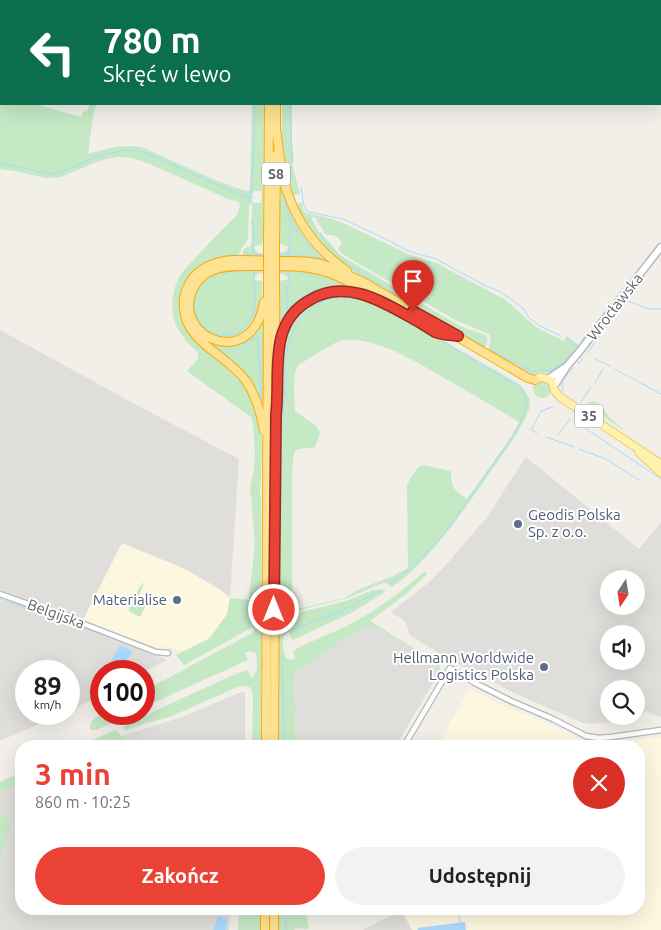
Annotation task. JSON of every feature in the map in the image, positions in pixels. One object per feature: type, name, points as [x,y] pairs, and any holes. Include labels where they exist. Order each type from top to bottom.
[{"type":"highway","name":"S8","points":[[266,740],[267,452],[272,280],[269,105]]},
{"type":"highway","name":"S8","points":[[272,245],[276,105]]},
{"type":"highway","points":[[276,128],[288,196],[304,226],[320,248],[331,259],[369,285]]},
{"type":"highway","points":[[267,452],[260,414],[250,388],[240,374],[199,339],[186,319],[184,300],[190,282],[202,269],[220,262],[233,260],[297,261],[316,263],[334,268],[369,285],[528,378],[535,380]]},
{"type":"highway","points":[[272,280],[262,315],[256,326],[244,338],[228,342],[215,340],[202,333],[194,322],[190,312],[191,294],[200,279],[208,272],[230,267],[290,266],[317,269],[344,279],[436,332],[458,336]]},
{"type":"highway","name":"S8","points":[[272,280],[276,414],[274,740]]},
{"type":"highway","points":[[276,414],[280,344],[289,320],[300,307],[320,294],[344,290],[363,294],[387,304]]},
{"type":"highway","points":[[265,915],[265,930]]},
{"type":"highway","points":[[274,915],[274,930]]},
{"type":"main road","points":[[535,380],[541,377],[548,378]]},
{"type":"main road","name":"35","points":[[548,378],[560,397],[661,464]]},
{"type":"main road","name":"35","points":[[626,440],[661,473]]},
{"type":"street","name":"Wrocławska","points":[[567,366],[661,248]]},
{"type":"street","points":[[548,378],[567,366]]},
{"type":"street","points":[[554,386],[567,366]]},
{"type":"street","name":"Belgijska","points":[[0,594],[156,652],[168,653]]},
{"type":"street","points":[[408,740],[450,668],[511,702],[553,719],[586,736],[599,738],[661,730]]},
{"type":"shaded area","points":[[0,330],[239,459],[230,598],[221,590],[183,568],[122,543],[83,620],[0,590]]},
{"type":"shaded area","points":[[526,457],[639,549],[661,522],[661,717],[645,712],[645,680],[600,680],[600,723],[583,723],[516,694],[448,659],[410,635],[405,621],[391,612],[428,583],[487,517]]},
{"type":"shaded area","points":[[121,543],[183,568],[221,590],[230,598],[227,614],[210,638],[182,652],[166,646],[159,649],[83,620]]},
{"type":"shaded area","points":[[0,601],[16,602],[167,660],[155,666],[155,660],[90,660],[90,700],[80,706],[80,660],[15,660],[15,725],[37,725],[0,741]]},
{"type":"shaded area","points":[[367,626],[378,628],[437,665],[439,671],[437,676],[400,740],[296,740],[294,674]]},
{"type":"shaded area","points":[[470,688],[498,703],[583,740],[440,740]]},
{"type":"shaded area","points":[[241,692],[245,693],[245,740],[108,740],[179,718]]},
{"type":"shaded area","points":[[661,737],[661,930],[412,930],[403,915],[645,915],[645,740],[638,740]]},
{"type":"shaded area","points":[[15,778],[15,915],[230,915],[229,930],[0,930],[0,860],[11,825],[7,817],[0,814],[0,784]]},
{"type":"shaded area","points":[[392,915],[404,915],[412,930],[363,930]]},
{"type":"green space","points":[[0,105],[39,105],[81,117],[90,105],[97,105],[93,115],[88,154],[121,147],[141,147],[220,182],[246,191],[250,190],[252,105],[264,105],[263,239],[262,245],[254,246],[255,250],[258,253],[266,254],[282,253],[287,250],[288,246],[280,244],[280,175],[286,195],[335,265],[296,257],[243,257],[244,249],[251,246],[252,203],[249,203],[248,238],[239,256],[222,258],[201,266],[190,277],[181,297],[181,314],[185,323],[223,360],[243,383],[254,401],[261,429],[261,740],[252,740],[253,694],[251,688],[245,686],[235,688],[167,718],[155,721],[155,711],[238,673],[248,670],[251,678],[254,676],[257,664],[256,654],[248,651],[245,653],[248,660],[155,702],[155,685],[254,632],[253,627],[184,665],[176,655],[210,638],[227,614],[230,598],[249,600],[255,543],[250,489],[255,458],[253,423],[251,417],[187,371],[197,360],[199,354],[179,331],[172,309],[174,290],[181,275],[237,215],[240,206],[239,202],[133,158],[111,158],[96,162],[61,177],[47,178],[0,169]],"holes":[[[254,191],[262,191],[261,203],[254,203],[251,200]]]},
{"type":"green space","points":[[282,105],[292,105],[294,160],[292,164],[300,194],[292,196],[296,205],[302,202],[303,210],[306,213],[343,223],[410,255],[439,264],[504,299],[539,329],[564,341],[567,336],[580,346],[568,361],[552,373],[533,375],[488,350],[491,339],[489,334],[455,320],[344,255],[338,249],[342,242],[336,236],[325,234],[315,217],[311,217],[319,233],[340,255],[453,322],[486,335],[488,340],[485,347],[482,348],[353,271],[324,247],[301,218],[292,200],[286,180],[283,152]]},
{"type":"green space","points":[[239,262],[281,262],[321,267],[334,271],[348,277],[527,380],[356,283],[332,272],[310,266],[230,263],[220,265],[225,263]]},
{"type":"green space","points":[[217,265],[206,270],[193,284],[187,299],[187,313],[186,297],[192,283],[207,269],[213,266]]},
{"type":"green space","points":[[229,269],[291,269],[323,273],[357,289],[310,296],[279,334],[280,281],[289,279],[280,273],[259,274],[254,280],[262,281],[262,300],[261,308],[254,321],[245,332],[234,338],[222,338],[210,334],[201,326],[194,315],[193,302],[197,288],[206,277],[214,272]]},
{"type":"green space","points":[[338,294],[367,298],[374,301],[519,384],[529,398],[530,404],[526,418],[494,467],[434,548],[405,577],[392,587],[383,583],[347,598],[288,613],[290,619],[298,618],[301,612],[346,601],[373,590],[381,589],[385,591],[351,613],[297,638],[292,640],[289,632],[286,634],[283,637],[284,653],[287,659],[292,660],[295,659],[293,651],[368,614],[395,596],[425,571],[427,574],[406,594],[370,621],[439,664],[439,671],[437,665],[433,662],[378,628],[367,626],[294,674],[296,740],[279,740],[281,353],[285,337],[293,321],[304,308],[319,299]],"holes":[[[343,340],[370,342],[409,358],[519,422],[513,434],[467,499],[454,488],[451,471],[422,465],[411,477],[407,486],[408,568],[344,598],[298,609],[292,594],[292,473],[294,452],[298,449],[315,447],[320,434],[316,426],[295,411],[295,372],[298,365],[335,343]]]},
{"type":"green space","points":[[187,313],[201,335],[213,341],[226,344],[240,342],[254,334],[263,322],[262,408],[252,387],[238,368],[197,332],[190,322]]},
{"type":"green space","points":[[542,380],[548,383],[551,389],[548,395],[542,398],[536,395],[533,389],[536,383]]},
{"type":"green space","points":[[593,401],[600,404],[609,417],[629,434],[586,405]]},
{"type":"green space","points":[[145,581],[137,600],[146,605],[140,617],[130,612],[129,609],[139,588]]},
{"type":"green space","points":[[91,725],[107,725],[97,730],[91,730]]},
{"type":"green space","points":[[127,725],[141,725],[127,730],[123,727]]},
{"type":"green space","points":[[115,730],[126,740],[92,740]]},
{"type":"green space","points":[[15,775],[15,786],[0,792],[0,782]]},
{"type":"green space","points":[[0,814],[7,817],[11,825],[0,860]]},
{"type":"green space","points":[[239,915],[260,915],[260,930],[238,930]]},
{"type":"green space","points":[[278,915],[306,915],[309,927],[306,929],[278,930]]},
{"type":"water","points":[[119,647],[131,650],[132,652],[127,660],[111,660]]},
{"type":"water","points":[[218,916],[227,919],[226,930],[213,930]]},
{"type":"water","points":[[465,922],[466,930],[418,930],[417,928]]},
{"type":"waterway","points":[[250,205],[255,105]]},
{"type":"waterway","points":[[290,105],[292,162]]},
{"type":"waterway","points":[[0,163],[58,174],[94,157],[126,150],[141,151],[234,192],[253,197]]},
{"type":"waterway","points":[[301,187],[304,206],[308,212],[343,219],[408,251],[436,259],[499,291],[524,309],[529,318],[540,326],[561,336]]},
{"type":"waterway","points":[[282,188],[290,221]]},
{"type":"waterway","points":[[252,219],[254,255]]},
{"type":"waterway","points":[[288,255],[290,223],[310,246],[326,259]]},
{"type":"waterway","points":[[320,233],[330,247],[351,267],[484,346]]},
{"type":"waterway","points":[[186,279],[209,260],[238,254]]},
{"type":"waterway","points":[[244,254],[265,255]]},
{"type":"waterway","points":[[279,255],[294,255]]},
{"type":"waterway","points":[[300,255],[325,259]]},
{"type":"waterway","points":[[254,270],[265,271]]},
{"type":"waterway","points":[[238,271],[221,272],[212,275],[202,283],[196,293],[194,304],[196,315],[201,324],[209,331],[220,335],[237,333],[250,320],[255,303],[254,270],[243,271]]},
{"type":"waterway","points":[[279,271],[294,271]]},
{"type":"waterway","points":[[280,331],[287,309],[287,289],[290,282],[288,271]]},
{"type":"waterway","points":[[300,272],[334,279],[344,285]]},
{"type":"waterway","points":[[287,309],[306,295],[320,289],[344,286]]},
{"type":"waterway","points":[[282,418],[287,349],[294,329],[300,320],[315,306],[333,298],[355,297],[373,302],[476,361]]},
{"type":"waterway","points":[[587,353],[626,300],[648,309],[661,309]]},
{"type":"waterway","points":[[582,340],[606,311]]},
{"type":"waterway","points":[[229,357],[211,343],[236,346],[253,340],[258,336],[261,400],[249,378],[232,360]]},
{"type":"waterway","points":[[491,350],[533,372],[541,370],[551,371],[568,358],[578,346],[566,338]]},
{"type":"waterway","points":[[578,364],[583,358]]},
{"type":"waterway","points":[[594,358],[610,366]]},
{"type":"waterway","points":[[390,583],[410,569],[439,540],[519,426],[527,401],[521,388],[481,364]]},
{"type":"waterway","points":[[563,391],[563,381],[573,368]]},
{"type":"waterway","points":[[595,383],[603,369]]},
{"type":"waterway","points":[[615,369],[661,394]]},
{"type":"waterway","points":[[580,403],[591,387]]},
{"type":"waterway","points":[[537,433],[531,430],[541,411],[553,407]]},
{"type":"waterway","points":[[558,435],[570,419]]},
{"type":"waterway","points":[[576,422],[661,479]]},
{"type":"waterway","points":[[546,437],[574,447]]},
{"type":"waterway","points":[[579,449],[606,459],[639,480]]},
{"type":"waterway","points":[[284,635],[287,632],[341,611],[379,591]]},
{"type":"waterway","points":[[0,599],[75,626]]},
{"type":"waterway","points":[[282,656],[284,740]]},
{"type":"waterway","points":[[285,915],[286,930]]},
{"type":"waterway","points":[[459,915],[460,922]]},
{"type":"place","name":"Geodis Polska Sp. z o.o.","points":[[518,524]]},
{"type":"place","name":"Materialise","points":[[177,600]]},
{"type":"place","name":"Hellmann Worldwide Logistics Polska","points":[[544,667]]},
{"type":"route","points":[[274,610],[278,353],[285,328],[294,313],[313,297],[328,292],[344,290],[363,294],[387,304],[436,332],[458,336],[413,311]]}]
